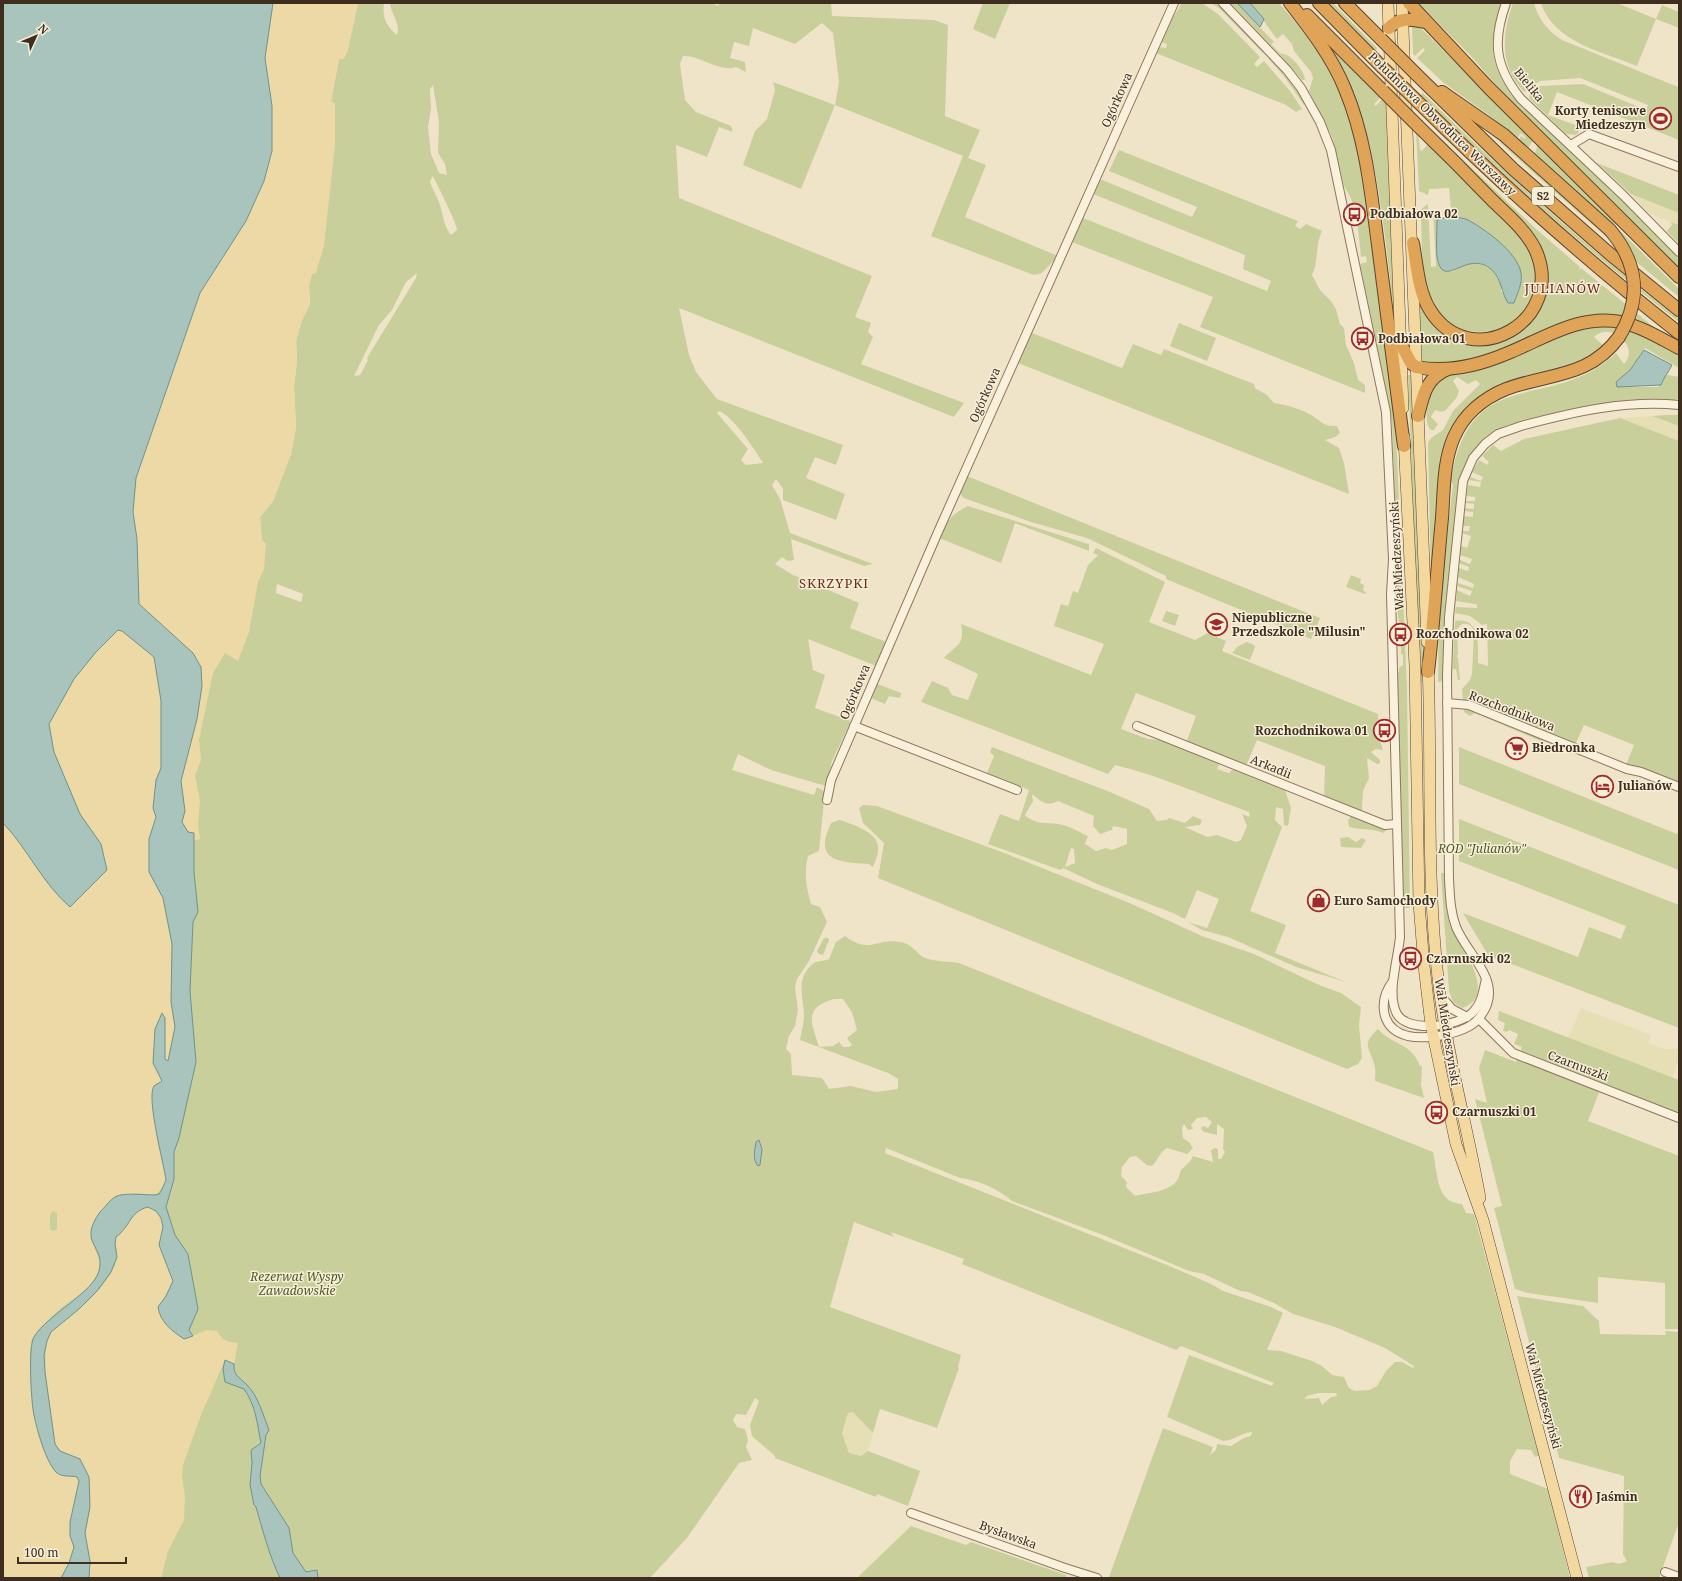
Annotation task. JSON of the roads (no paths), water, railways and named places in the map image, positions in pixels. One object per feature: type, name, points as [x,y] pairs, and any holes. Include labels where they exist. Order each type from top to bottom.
[{"type":"highway","points":[[1290,3],[1334,66],[1349,99],[1360,133],[1376,225],[1404,446]]},
{"type":"highway","points":[[1295,3],[1516,224],[1531,242],[1540,262],[1542,277],[1540,294],[1535,307],[1521,324],[1502,336],[1477,339],[1453,332],[1440,323],[1425,302],[1413,243]]},
{"type":"highway","name":"Południowa Obwodnica Warszawy","points":[[1319,3],[1382,67],[1529,207],[1614,281],[1679,333]]},
{"type":"highway","name":"Południowa Obwodnica Warszawy","points":[[1345,3],[1484,142],[1610,254],[1679,310]]},
{"type":"highway","points":[[1409,3],[1425,22],[1679,277]]},
{"type":"highway","points":[[1389,28],[1403,20],[1425,22]]},
{"type":"highway","points":[[1416,74],[1504,135],[1610,230],[1626,253],[1634,284],[1632,309],[1619,337],[1599,358],[1577,370],[1508,389],[1493,395],[1469,414],[1456,432],[1447,465],[1437,574],[1435,618],[1428,672]]},
{"type":"highway","points":[[1402,346],[1411,363],[1416,367],[1451,368],[1491,360],[1564,327],[1596,321],[1610,321],[1631,325],[1679,348]]},
{"type":"highway","points":[[1418,416],[1425,389],[1428,384],[1438,374],[1451,368]]},
{"type":"main road","name":"Wał Miedzeszyński","points":[[1388,3],[1402,346],[1404,446],[1415,672],[1419,910],[1424,966],[1432,1030],[1456,1144],[1483,1220],[1577,1578]]},
{"type":"main road","name":"Wał Miedzeszyński","points":[[1402,3],[1413,243],[1416,367],[1428,672],[1432,899],[1440,995],[1445,1029],[1473,1162],[1483,1220]]},
{"type":"street","name":"Ogórkowa","points":[[827,800],[829,784],[854,726],[1003,383],[1173,3]]},
{"type":"street","name":"Wał Miedzeszyński","points":[[1223,3],[1287,70],[1310,104],[1331,150],[1380,380],[1387,424],[1393,559],[1390,594],[1400,937],[1393,980]]},
{"type":"street","name":"Bielika","points":[[1506,3],[1500,24],[1497,47],[1504,75],[1521,99],[1571,145],[1679,252]]},
{"type":"street","points":[[1571,145],[1589,134],[1679,167]]},
{"type":"street","points":[[1393,980],[1386,990],[1383,1000],[1383,1010],[1390,1024],[1397,1031],[1407,1036],[1432,1030],[1462,1030],[1479,1019],[1487,1006],[1490,996],[1489,983],[1459,932],[1451,908],[1447,703],[1449,617],[1460,501],[1464,476],[1477,453],[1498,434],[1539,421],[1616,405],[1640,403],[1679,405]]},
{"type":"street","name":"Rozchodnikowa","points":[[1447,703],[1470,705],[1593,756],[1679,787]]},
{"type":"street","points":[[854,726],[1017,790]]},
{"type":"street","name":"Arkadii","points":[[1137,726],[1385,825],[1397,824]]},
{"type":"street","points":[[1445,1029],[1467,1017],[1480,1003],[1486,979]]},
{"type":"street","points":[[1393,980],[1394,1007],[1400,1020],[1410,1025],[1432,1030]]},
{"type":"street","points":[[1440,995],[1452,1009],[1467,1017]]},
{"type":"street","name":"Czarnuszki","points":[[1479,1019],[1513,1053],[1679,1118]]},
{"type":"street","name":"Bysławska","points":[[911,1513],[1091,1577]]},
{"type":"street","points":[[1665,1572],[1679,1577]]},
{"type":"water","points":[[3,3],[273,3],[265,58],[272,106],[272,151],[264,181],[246,221],[200,293],[136,478],[133,512],[137,539],[139,604],[193,653],[201,667],[202,686],[197,719],[181,781],[185,811],[182,822],[188,832],[194,833],[194,872],[198,912],[193,922],[190,991],[196,1062],[179,1138],[174,1152],[174,1179],[166,1207],[175,1235],[188,1254],[198,1309],[189,1330],[193,1336],[184,1339],[171,1329],[161,1317],[158,1307],[166,1296],[173,1281],[159,1245],[163,1227],[161,1218],[156,1211],[148,1207],[137,1212],[121,1233],[116,1237],[115,1244],[117,1257],[111,1272],[97,1291],[79,1309],[51,1332],[47,1341],[44,1355],[45,1372],[55,1444],[60,1451],[80,1459],[89,1477],[90,1507],[85,1533],[90,1561],[89,1578],[61,1578],[69,1563],[74,1547],[70,1536],[70,1522],[79,1481],[77,1477],[60,1475],[55,1471],[51,1466],[42,1444],[33,1408],[31,1387],[31,1351],[34,1337],[41,1328],[88,1287],[95,1279],[99,1271],[99,1255],[91,1238],[91,1231],[100,1212],[113,1198],[120,1195],[157,1195],[162,1189],[166,1180],[156,1132],[152,1093],[154,1086],[162,1081],[153,1063],[155,1029],[162,1013],[165,1018],[165,1059],[168,1061],[175,1027],[171,1002],[172,944],[163,898],[149,872],[149,839],[156,817],[153,808],[156,780],[161,768],[161,701],[154,657],[122,631],[118,630],[96,652],[74,679],[49,724],[54,752],[80,814],[101,844],[107,870],[70,907],[60,898],[43,877],[12,833],[3,823]]},
{"type":"water","points":[[1237,3],[1250,3],[1264,19],[1260,27]]},
{"type":"water","points":[[1447,217],[1463,218],[1475,224],[1500,242],[1514,258],[1519,265],[1521,281],[1514,303],[1508,303],[1500,282],[1495,274],[1483,264],[1474,263],[1450,271],[1445,271],[1440,267],[1437,257],[1437,220]]},
{"type":"water","points":[[1644,350],[1672,365],[1661,385],[1617,387],[1616,382],[1630,370]]},
{"type":"water","points":[[759,1140],[762,1149],[760,1165],[758,1166],[754,1154],[756,1142]]},
{"type":"water","points":[[225,1360],[234,1364],[234,1371],[254,1394],[269,1430],[266,1435],[260,1476],[261,1484],[289,1528],[293,1553],[306,1572],[317,1570],[318,1578],[280,1578],[276,1569],[266,1543],[256,1507],[254,1505],[250,1485],[252,1463],[251,1450],[261,1443],[256,1415],[244,1389],[225,1382],[223,1369]]},
{"type":"place","name":"Korty tenisowe Miedzeszyn","points":[[1661,118]]},
{"type":"place","name":"Podbiałowa 02","points":[[1355,214]]},
{"type":"place","name":"Podbiałowa 01","points":[[1362,339]]},
{"type":"place","name":"Niepubliczne Przedszkole \"Milusin\"","points":[[1217,625]]},
{"type":"place","name":"Rozchodnikowa 02","points":[[1400,634]]},
{"type":"place","name":"Rozchodnikowa 01","points":[[1384,731]]},
{"type":"place","name":"Biedronka","points":[[1516,748]]},
{"type":"place","name":"Julianów","points":[[1603,786]]},
{"type":"place","name":"Euro Samochody","points":[[1319,901]]},
{"type":"place","name":"Czarnuszki 02","points":[[1410,959]]},
{"type":"place","name":"Czarnuszki 01","points":[[1437,1112]]},
{"type":"place","name":"Jaśmin","points":[[1581,1497]]},
{"type":"district","name":"JULIANÓW","points":[[1563,288]]},
{"type":"district","name":"SKRZYPKI","points":[[834,583]]},
{"type":"park label","name":"ROD \"Julianów\"","points":[[1482,849]]},
{"type":"park label","name":"Rezerwat Wyspy Zawadowskie","points":[[297,1284]]}]
